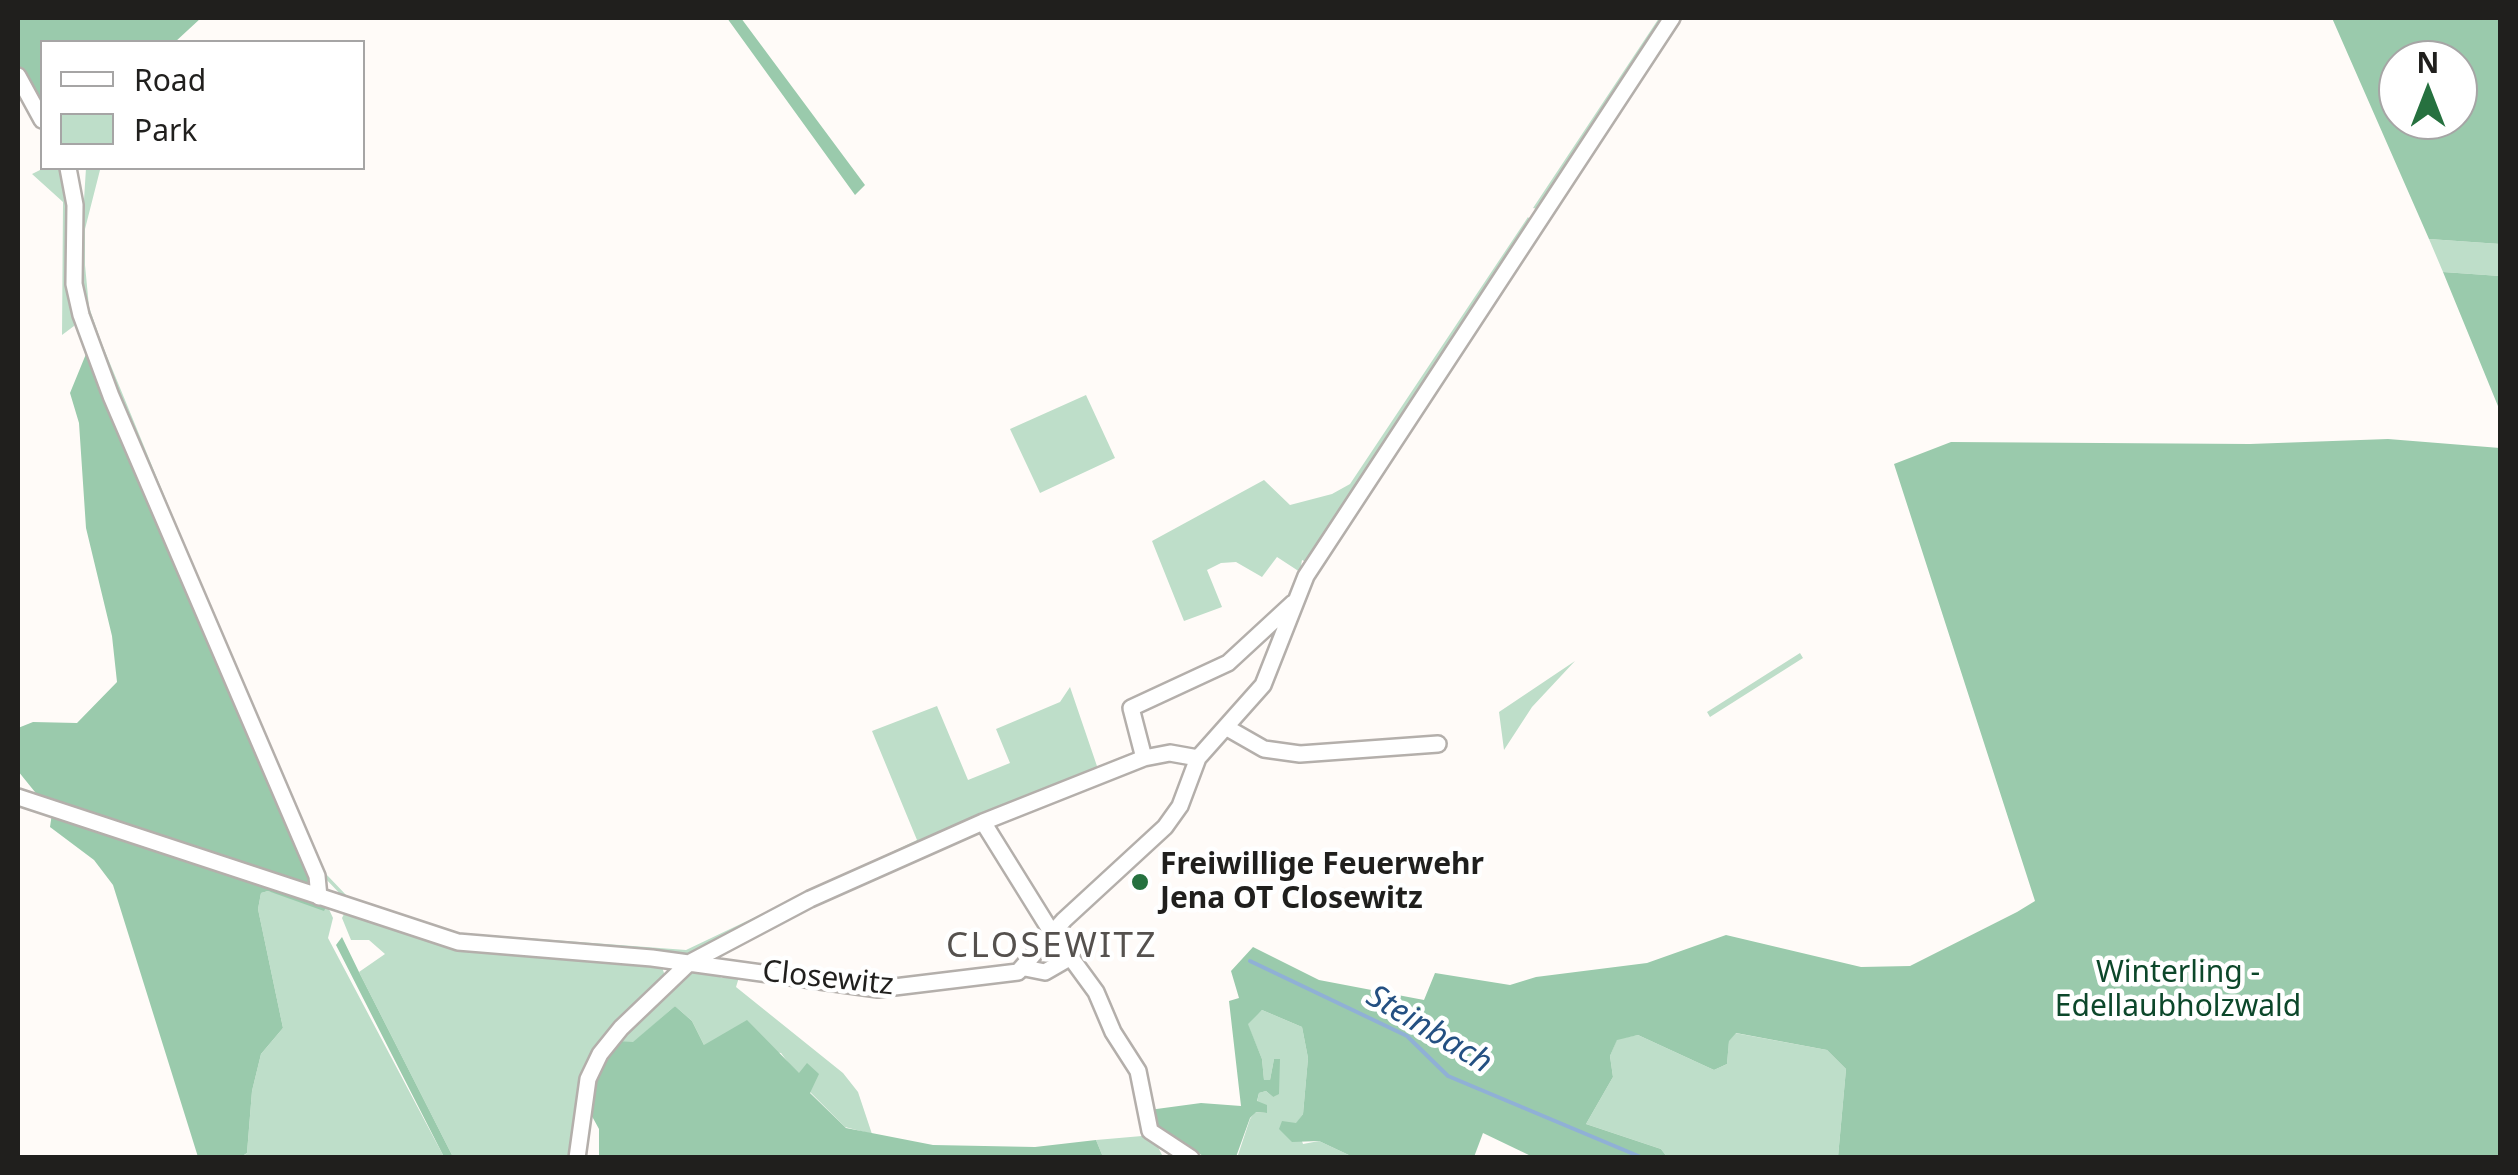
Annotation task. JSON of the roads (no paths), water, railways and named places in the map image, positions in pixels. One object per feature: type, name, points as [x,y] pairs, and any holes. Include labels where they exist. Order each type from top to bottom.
[{"type":"street","points":[[1025,968],[1053,933],[1165,828],[1180,806],[1198,758],[1229,728],[1263,685],[1308,572],[1672,18]]},
{"type":"street","points":[[18,76],[40,116]]},
{"type":"street","points":[[68,170],[74,205],[74,284],[81,315],[262,754],[317,876],[319,898]]},
{"type":"street","points":[[1144,758],[1130,708],[1228,663],[1293,603]]},
{"type":"street","points":[[1229,728],[1264,749],[1300,754],[1438,744]]},
{"type":"street","points":[[577,1158],[588,1080],[600,1054],[620,1028],[689,963],[828,891],[983,822],[1144,758],[1170,752],[1198,758]]},
{"type":"street","name":"Closewitz","points":[[18,798],[458,942],[689,963],[892,989],[945,979],[998,978],[1025,968],[1045,972],[1071,957]]},
{"type":"street","points":[[983,822],[1053,933],[1096,992],[1113,1032],[1138,1071],[1150,1131],[1190,1158]]},
{"type":"waterway","name":"Steinbach","points":[[1250,961],[1407,1036],[1448,1076],[1643,1158]]},
{"type":"place","name":"Freiwillige Feuerwehr Jena OT Closewitz","points":[[1140,882]]},
{"type":"district","name":"CLOSEWITZ","points":[[1052,947]]},
{"type":"park label","name":"Winterling - Edellaubholzwald","points":[[2178,990]]}]
